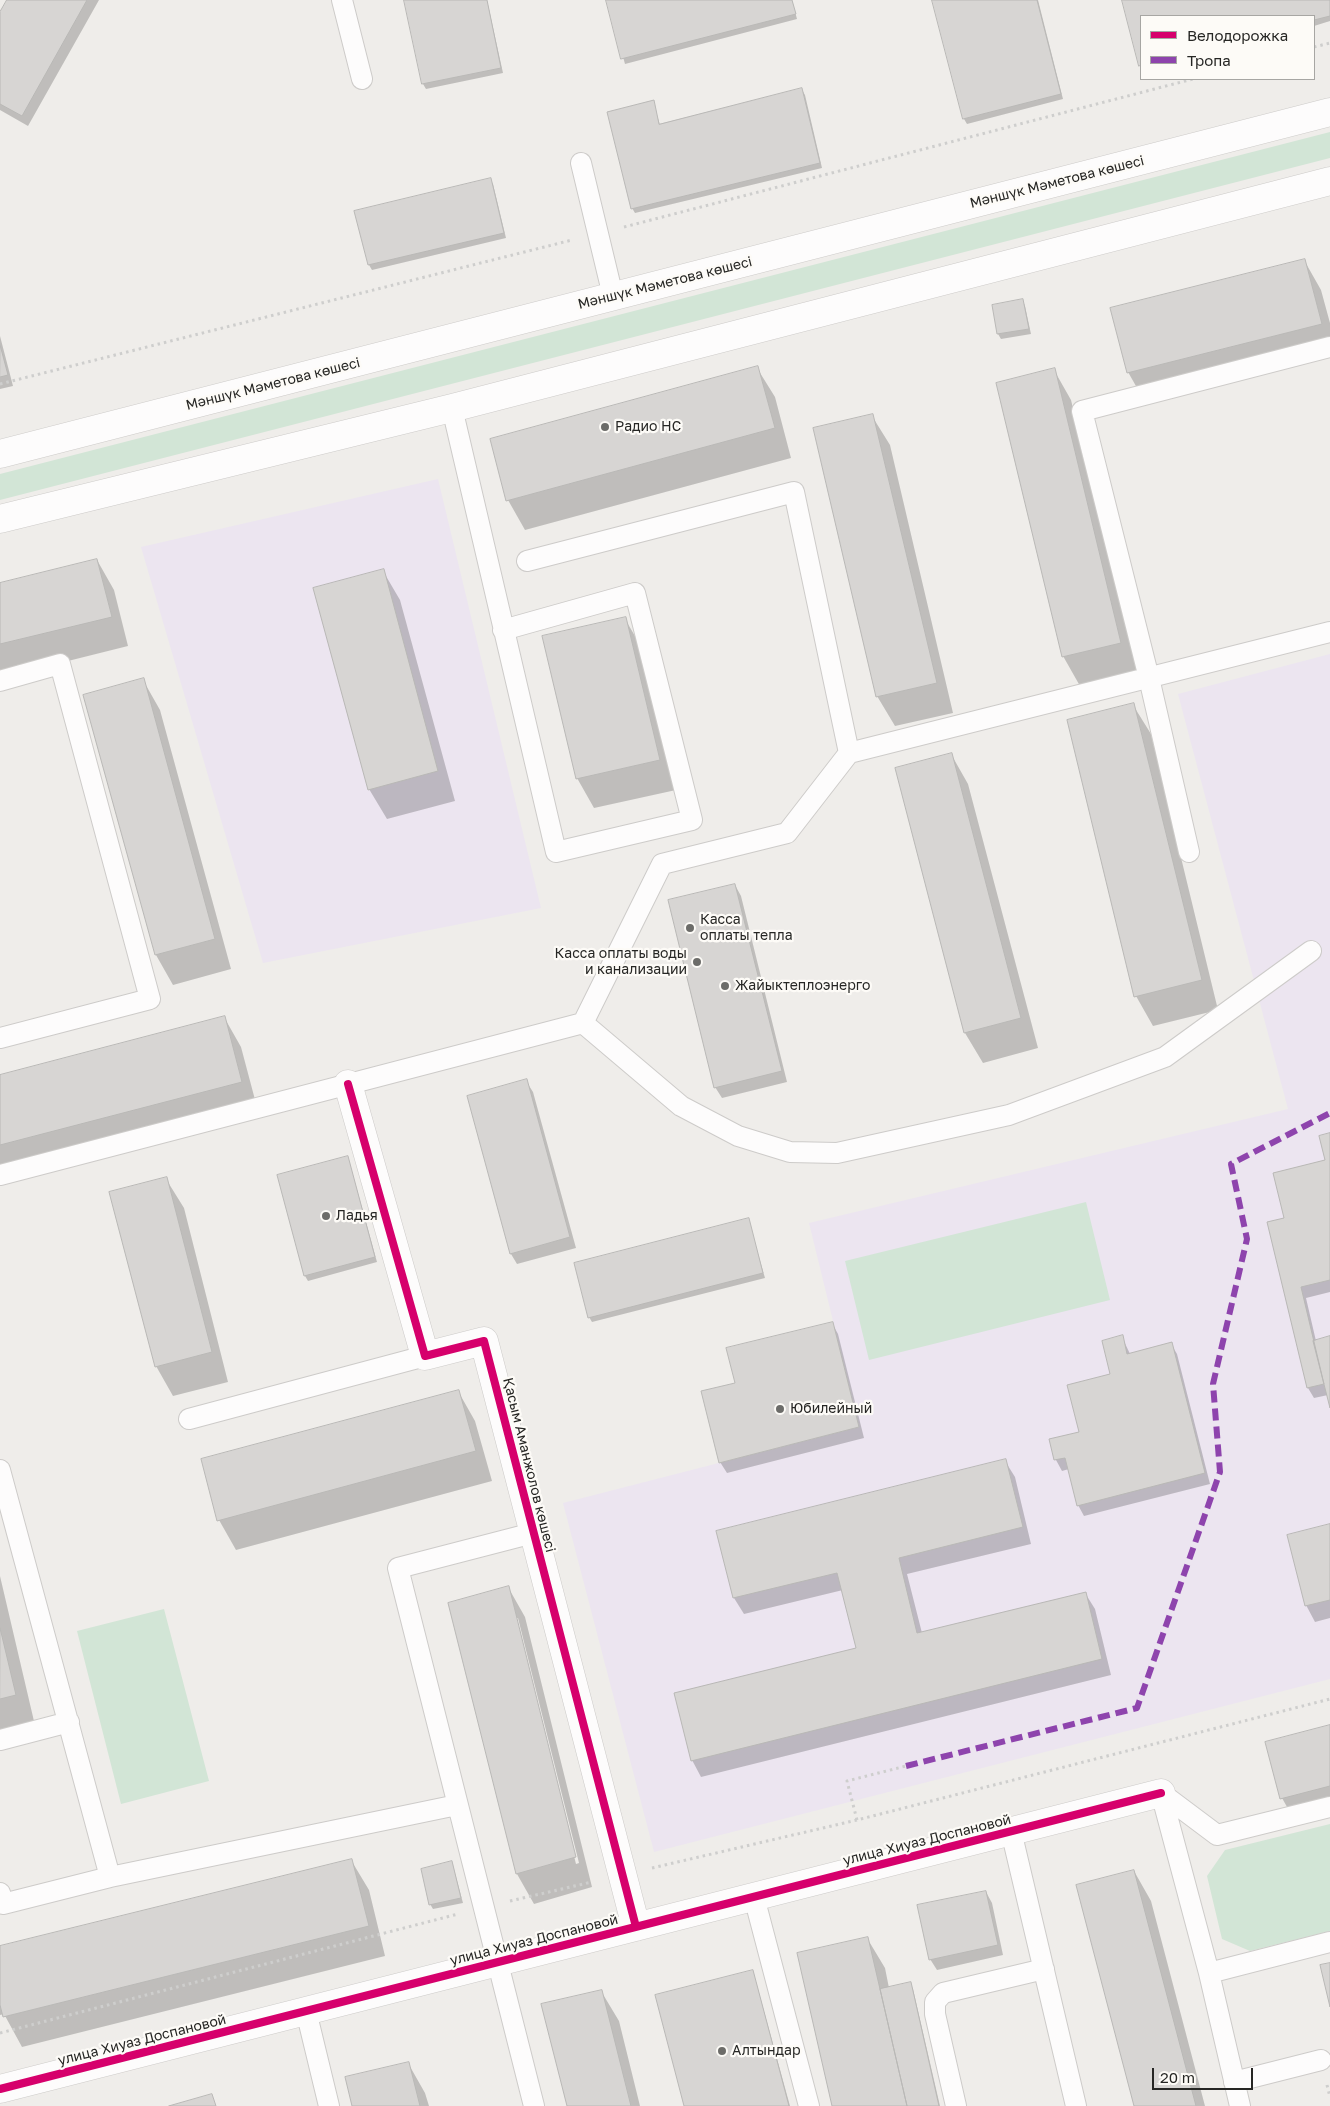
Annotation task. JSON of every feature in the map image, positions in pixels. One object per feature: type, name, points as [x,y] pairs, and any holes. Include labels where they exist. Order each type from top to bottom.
[{"type":"main road","name":"Мәншүк Мәметова көшесі","points":[[0,454],[1330,112]]},
{"type":"main road","points":[[0,519],[452,408],[1330,181]]},
{"type":"main road","points":[[348,1084],[425,1356]]},
{"type":"main road","name":"Қасым Аманжолов көшесі","points":[[425,1356],[484,1340],[636,1927]]},
{"type":"main road","name":"улица Хиуаз Доспановой","points":[[0,2089],[1161,1793]]},
{"type":"lane","points":[[342,0],[362,79]]},
{"type":"lane","points":[[581,163],[613,296]]},
{"type":"lane","points":[[1189,852],[1149,678],[1082,411],[1330,347]]},
{"type":"lane","points":[[452,408],[503,630],[556,852],[692,820],[635,594],[503,630]]},
{"type":"lane","points":[[527,561],[794,492],[849,753]]},
{"type":"lane","points":[[0,1175],[583,1023],[662,864],[787,833],[849,753],[1330,632]]},
{"type":"lane","points":[[0,681],[60,664],[150,999],[0,1038]]},
{"type":"lane","points":[[583,1023],[681,1106],[738,1136],[790,1152],[837,1153],[1009,1116],[1165,1057],[1310,951]]},
{"type":"lane","points":[[189,1419],[425,1356]]},
{"type":"lane","points":[[0,1470],[110,1877]]},
{"type":"lane","points":[[533,1533],[398,1568],[534,2106]]},
{"type":"lane","points":[[0,1740],[69,1722]]},
{"type":"lane","points":[[1161,1793],[1217,1835],[1330,1807]]},
{"type":"lane","points":[[1161,1793],[1209,1973],[1240,2106]]},
{"type":"lane","points":[[0,1893],[3,1904],[110,1877],[458,1805]]},
{"type":"lane","points":[[1012,1831],[1076,2106]]},
{"type":"lane","points":[[754,1897],[809,2106]]},
{"type":"lane","points":[[1209,1973],[1330,1942]]},
{"type":"lane","points":[[956,2106],[935,2014],[935,2002],[943,1993],[1044,1969]]},
{"type":"lane","points":[[306,2011],[329,2106]]},
{"type":"lane","points":[[1234,2082],[1321,2060]]},
{"type":"path","points":[[1315,47],[1330,43]]},
{"type":"path","points":[[0,2033],[483,1908],[857,1820],[1330,1699]]},
{"type":"path","points":[[857,1820],[847,1781],[906,1766]]},
{"type":"shaded area","points":[[438,479],[541,908],[263,963],[141,547]]},
{"type":"shaded area","points":[[1330,654],[1330,1679],[654,1852],[563,1503],[859,1427],[809,1223],[1288,1109],[1178,694]]},
{"type":"green space","points":[[1330,132],[1330,158],[0,500],[0,474]]},
{"type":"green space","points":[[1086,1202],[1110,1300],[869,1360],[845,1261]]},
{"type":"green space","points":[[164,1609],[209,1781],[121,1804],[77,1631]]},
{"type":"green space","points":[[1330,1824],[1330,1931],[1250,1951],[1222,1939],[1207,1876],[1225,1850]]},
{"type":"building","points":[[7,0],[87,0],[22,116],[0,104],[0,12]]},
{"type":"building","points":[[404,0],[487,0],[501,68],[422,84]]},
{"type":"building","points":[[606,0],[792,0],[796,14],[621,59]]},
{"type":"building","points":[[932,0],[1037,0],[1061,94],[963,119]]},
{"type":"building","points":[[1122,0],[1330,0],[1330,16],[1315,20],[1315,15],[1140,15],[1139,66]]},
{"type":"building","points":[[802,88],[820,163],[631,209],[607,112],[654,100],[659,124]]},
{"type":"building","points":[[491,178],[504,233],[368,265],[354,211]]},
{"type":"building","points":[[1305,259],[1322,324],[1127,373],[1110,308]]},
{"type":"building","points":[[1023,299],[1029,329],[997,334],[992,305]]},
{"type":"building","points":[[0,345],[8,375],[0,377]]},
{"type":"building","points":[[758,366],[775,428],[506,501],[490,439]]},
{"type":"building","points":[[1055,368],[1121,643],[1062,657],[996,383]]},
{"type":"building","points":[[873,414],[937,683],[876,697],[813,428]]},
{"type":"building","points":[[97,559],[112,617],[0,644],[0,583]]},
{"type":"building","points":[[384,569],[438,771],[368,790],[313,588]]},
{"type":"building","points":[[626,617],[660,760],[576,779],[542,636]]},
{"type":"building","points":[[144,678],[215,939],[155,955],[83,695]]},
{"type":"building","points":[[1134,703],[1202,980],[1134,997],[1067,720]]},
{"type":"building","points":[[952,753],[1021,1018],[964,1033],[895,768]]},
{"type":"building","name":"Жайыктеплоэнерго","points":[[735,884],[782,1071],[714,1088],[668,900]]},
{"type":"building","points":[[225,1016],[242,1082],[0,1145],[0,1075]]},
{"type":"building","points":[[527,1079],[570,1237],[510,1254],[467,1096]]},
{"type":"building","points":[[1330,1133],[1330,1280],[1301,1287],[1324,1384],[1307,1388],[1267,1222],[1284,1218],[1273,1173],[1325,1160],[1319,1136]]},
{"type":"building","name":"Ладья","points":[[348,1156],[375,1257],[304,1276],[277,1175]]},
{"type":"building","points":[[167,1177],[212,1352],[155,1367],[109,1192]]},
{"type":"building","points":[[749,1218],[763,1273],[588,1318],[574,1263]]},
{"type":"building","name":"Юбилейный","points":[[833,1322],[859,1427],[719,1463],[701,1391],[735,1383],[726,1348]]},
{"type":"building","points":[[1123,1335],[1127,1354],[1172,1342],[1205,1473],[1077,1506],[1065,1458],[1054,1460],[1049,1439],[1079,1432],[1067,1385],[1110,1374],[1102,1341]]},
{"type":"building","points":[[1330,1336],[1330,1408],[1313,1341]]},
{"type":"building","points":[[459,1390],[476,1451],[217,1521],[201,1459]]},
{"type":"building","points":[[1006,1459],[1023,1527],[899,1558],[917,1633],[1086,1592],[1102,1659],[691,1761],[674,1693],[856,1648],[837,1573],[733,1598],[716,1531]]},
{"type":"building","points":[[1330,1524],[1330,1600],[1305,1606],[1287,1535]]},
{"type":"building","points":[[509,1586],[576,1857],[516,1874],[448,1603]]},
{"type":"building","points":[[0,1628],[16,1695],[0,1699]]},
{"type":"building","points":[[1330,1725],[1330,1786],[1280,1799],[1265,1742]]},
{"type":"building","points":[[352,1859],[369,1926],[3,2017],[0,2005],[0,1946]]},
{"type":"building","points":[[452,1861],[461,1898],[429,1905],[421,1869]]},
{"type":"building","points":[[1134,1870],[1196,2106],[1134,2106],[1076,1885]]},
{"type":"building","points":[[986,1891],[998,1945],[929,1960],[917,1905]]},
{"type":"building","points":[[868,1937],[907,2106],[832,2106],[797,1953]]},
{"type":"building","points":[[1330,1963],[1330,2007],[1320,1965]]},
{"type":"building","name":"Алтындар","points":[[753,1970],[789,2106],[684,2106],[655,1995]]},
{"type":"building","points":[[911,1982],[939,2106],[907,2106],[880,1989]]},
{"type":"building","points":[[602,1990],[631,2106],[567,2106],[541,2004]]},
{"type":"building","points":[[409,2062],[420,2106],[352,2106],[345,2077]]},
{"type":"building","points":[[212,2094],[216,2106],[169,2106]]},
{"type":"marked path","points":[[906,1766],[1137,1708],[1220,1472],[1213,1384],[1247,1239],[1231,1164],[1330,1113]]},
{"type":"cycle path","points":[[348,1084],[425,1356],[484,1341],[636,1927]]},
{"type":"cycle path","points":[[0,2089],[1161,1793]]},
{"type":"place","name":"Радио НС","points":[[605,427]]},
{"type":"place","name":"Касса оплаты тепла","points":[[690,928]]},
{"type":"place","name":"Касса оплаты воды и канализации","points":[[697,962]]},
{"type":"place","name":"Жайыктеплоэнерго","points":[[725,986]]},
{"type":"place","name":"Ладья","points":[[326,1216]]},
{"type":"place","name":"Юбилейный","points":[[780,1409]]},
{"type":"place","name":"Алтындар","points":[[722,2051]]}]
